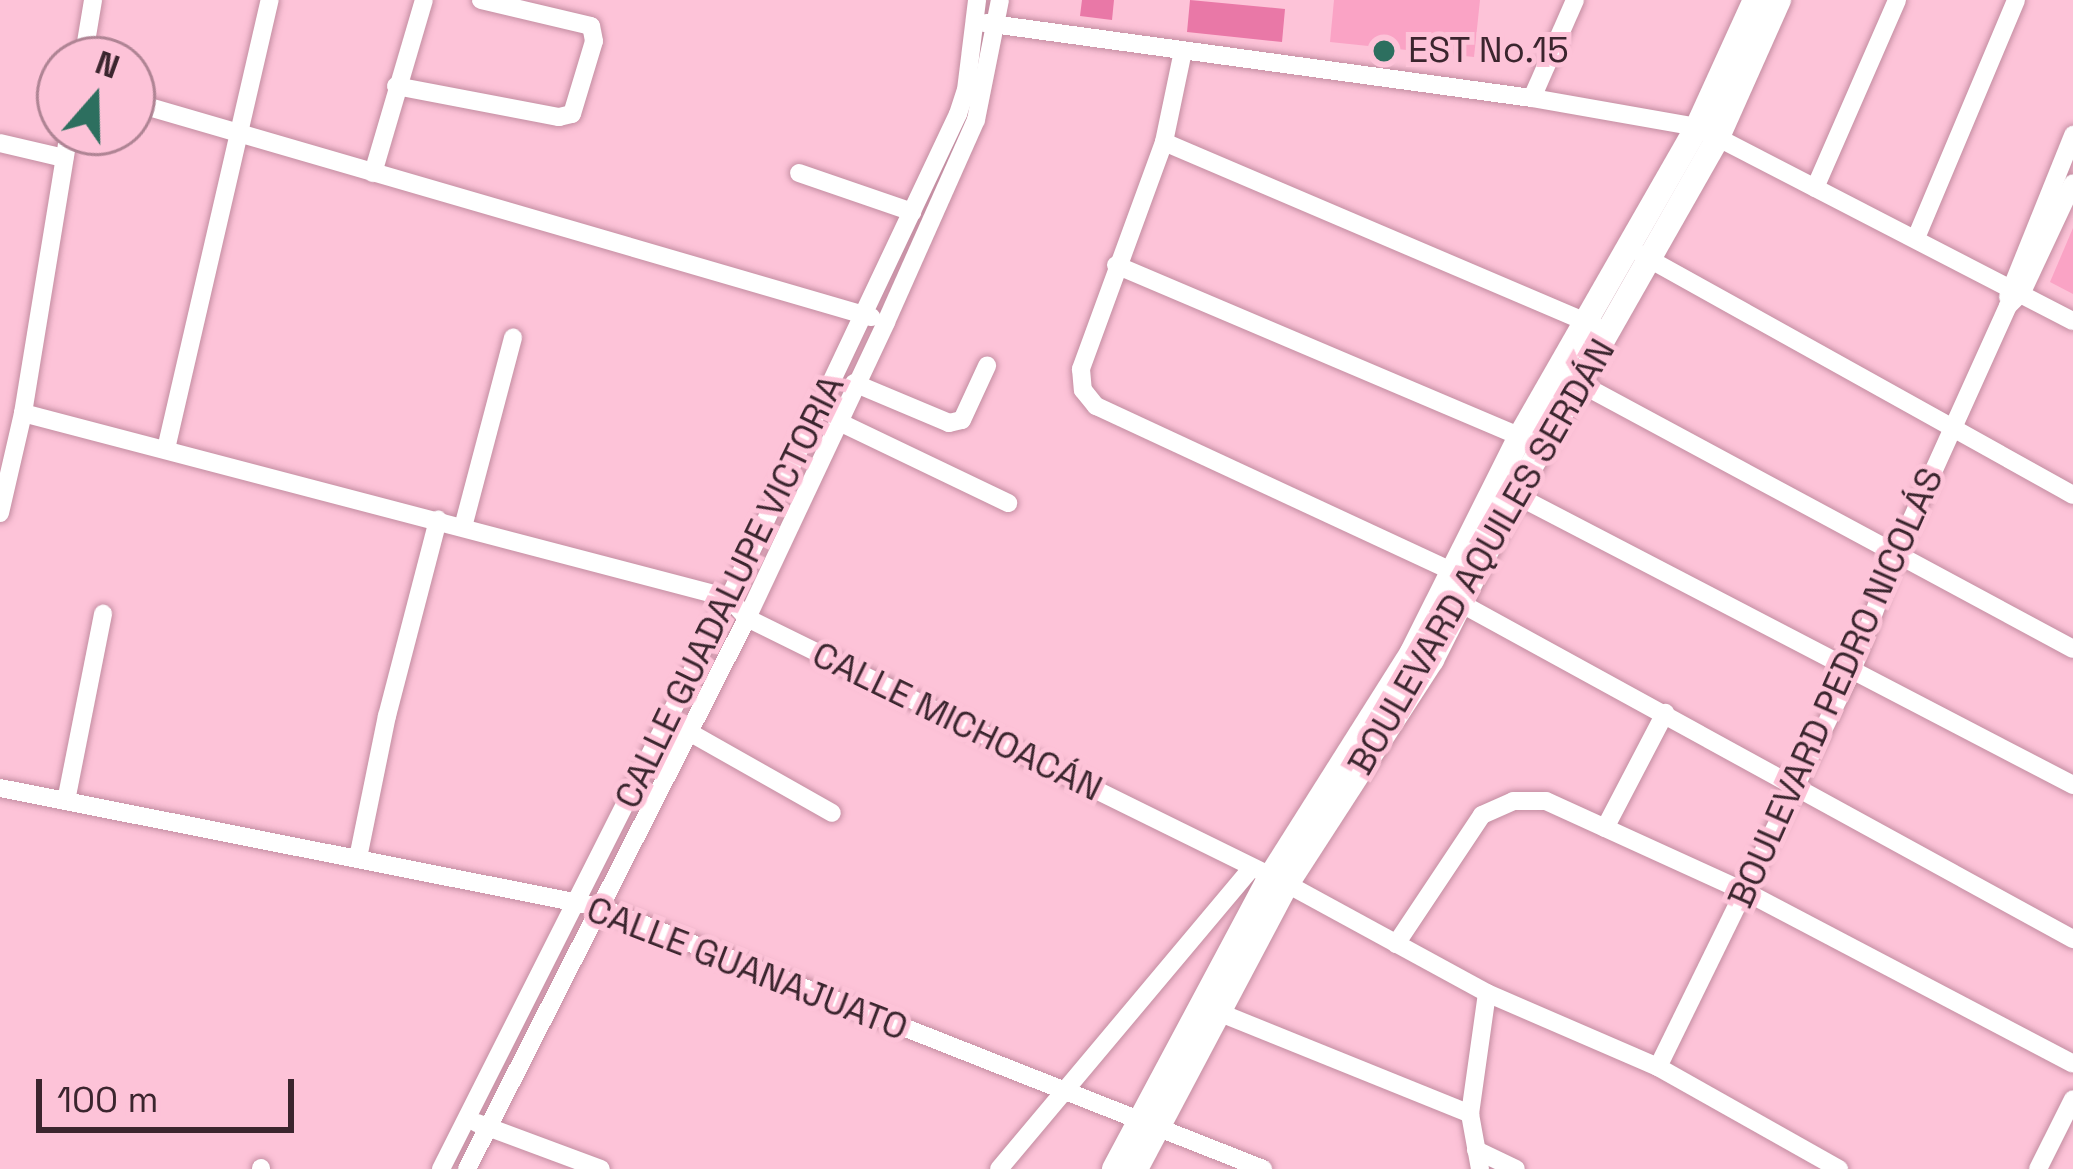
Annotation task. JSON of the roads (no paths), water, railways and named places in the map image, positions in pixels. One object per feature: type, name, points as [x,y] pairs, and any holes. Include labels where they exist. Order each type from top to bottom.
[{"type":"street","points":[[87,36],[94,0]]},
{"type":"street","points":[[166,448],[270,0]]},
{"type":"street","points":[[373,173],[424,0]]},
{"type":"street","points":[[396,86],[559,117],[572,114],[594,41],[591,26],[481,0]]},
{"type":"street","name":"CALLE GUADALUPE VICTORIA","points":[[467,1169],[966,90],[977,0]]},
{"type":"street","name":"CALLE GUADALUPE VICTORIA","points":[[441,1169],[689,732],[747,618],[976,120],[1000,0]]},
{"type":"street","points":[[1532,98],[1575,0]]},
{"type":"street","name":"BOULEVARD AQUILES SERDÁN","points":[[1532,441],[1580,384],[1650,260],[1707,132],[1755,0]]},
{"type":"street","name":"BOULEVARD AQUILES SERDÁN","points":[[1136,1169],[1148,1125],[1270,876],[1460,575],[1532,441],[1557,371],[1584,321],[1628,246],[1707,132],[1779,0]]},
{"type":"street","points":[[1815,188],[1897,0]]},
{"type":"street","points":[[1916,238],[2016,0]]},
{"type":"street","points":[[975,22],[1532,98],[1707,132],[2073,321]]},
{"type":"street","points":[[1183,51],[1164,142],[1081,370],[1083,390],[1096,406],[1460,575]]},
{"type":"street","points":[[156,109],[886,322]]},
{"type":"street","name":"BOULEVARD PEDRO NICOLÁS","points":[[1658,1067],[1852,671],[1896,554],[2013,294],[2073,135]]},
{"type":"street","points":[[1164,142],[1608,333]]},
{"type":"street","points":[[0,143],[64,158],[23,413],[0,513]]},
{"type":"street","points":[[799,173],[912,212]]},
{"type":"street","name":"BOULEVARD PEDRO NICOLÁS","points":[[2013,294],[2073,183]]},
{"type":"street","points":[[1628,246],[2073,495]]},
{"type":"street","points":[[1116,265],[1532,441]]},
{"type":"street","points":[[463,527],[513,338]]},
{"type":"street","points":[[854,383],[949,423],[962,420],[988,366]]},
{"type":"street","points":[[1557,371],[2073,649]]},
{"type":"street","points":[[23,413],[729,598]]},
{"type":"street","points":[[837,422],[1008,503]]},
{"type":"street","points":[[1505,489],[2073,785]]},
{"type":"street","points":[[358,858],[387,716],[438,520]]},
{"type":"street","name":"BOULEVARD AQUILES SERDÁN","points":[[1114,1169],[1148,1125],[1218,1012],[1270,876],[1421,678],[1462,604],[1460,575]]},
{"type":"street","name":"CALLE MICHOACÁN","points":[[729,598],[747,618],[1270,876],[1486,993],[1658,1067],[1839,1169]]},
{"type":"street","points":[[1462,604],[2073,939]]},
{"type":"street","points":[[65,801],[104,614]]},
{"type":"street","points":[[1605,828],[1664,713]]},
{"type":"street","points":[[689,732],[832,813]]},
{"type":"street","name":"CALLE GUANAJUATO","points":[[0,788],[589,905],[1263,1169]]},
{"type":"street","points":[[1396,944],[1482,815],[1513,800],[1546,801],[1746,892],[2073,1064]]},
{"type":"street","points":[[999,1169],[1061,1092],[1270,876]]},
{"type":"street","points":[[1486,993],[1471,1114],[1478,1159],[1516,1169]]},
{"type":"street","points":[[1218,1012],[1471,1114]]},
{"type":"street","points":[[2038,1169],[2073,1099]]},
{"type":"street","points":[[467,1120],[601,1169]]},
{"type":"place","name":"EST No.15","points":[[1384,51]]}]
